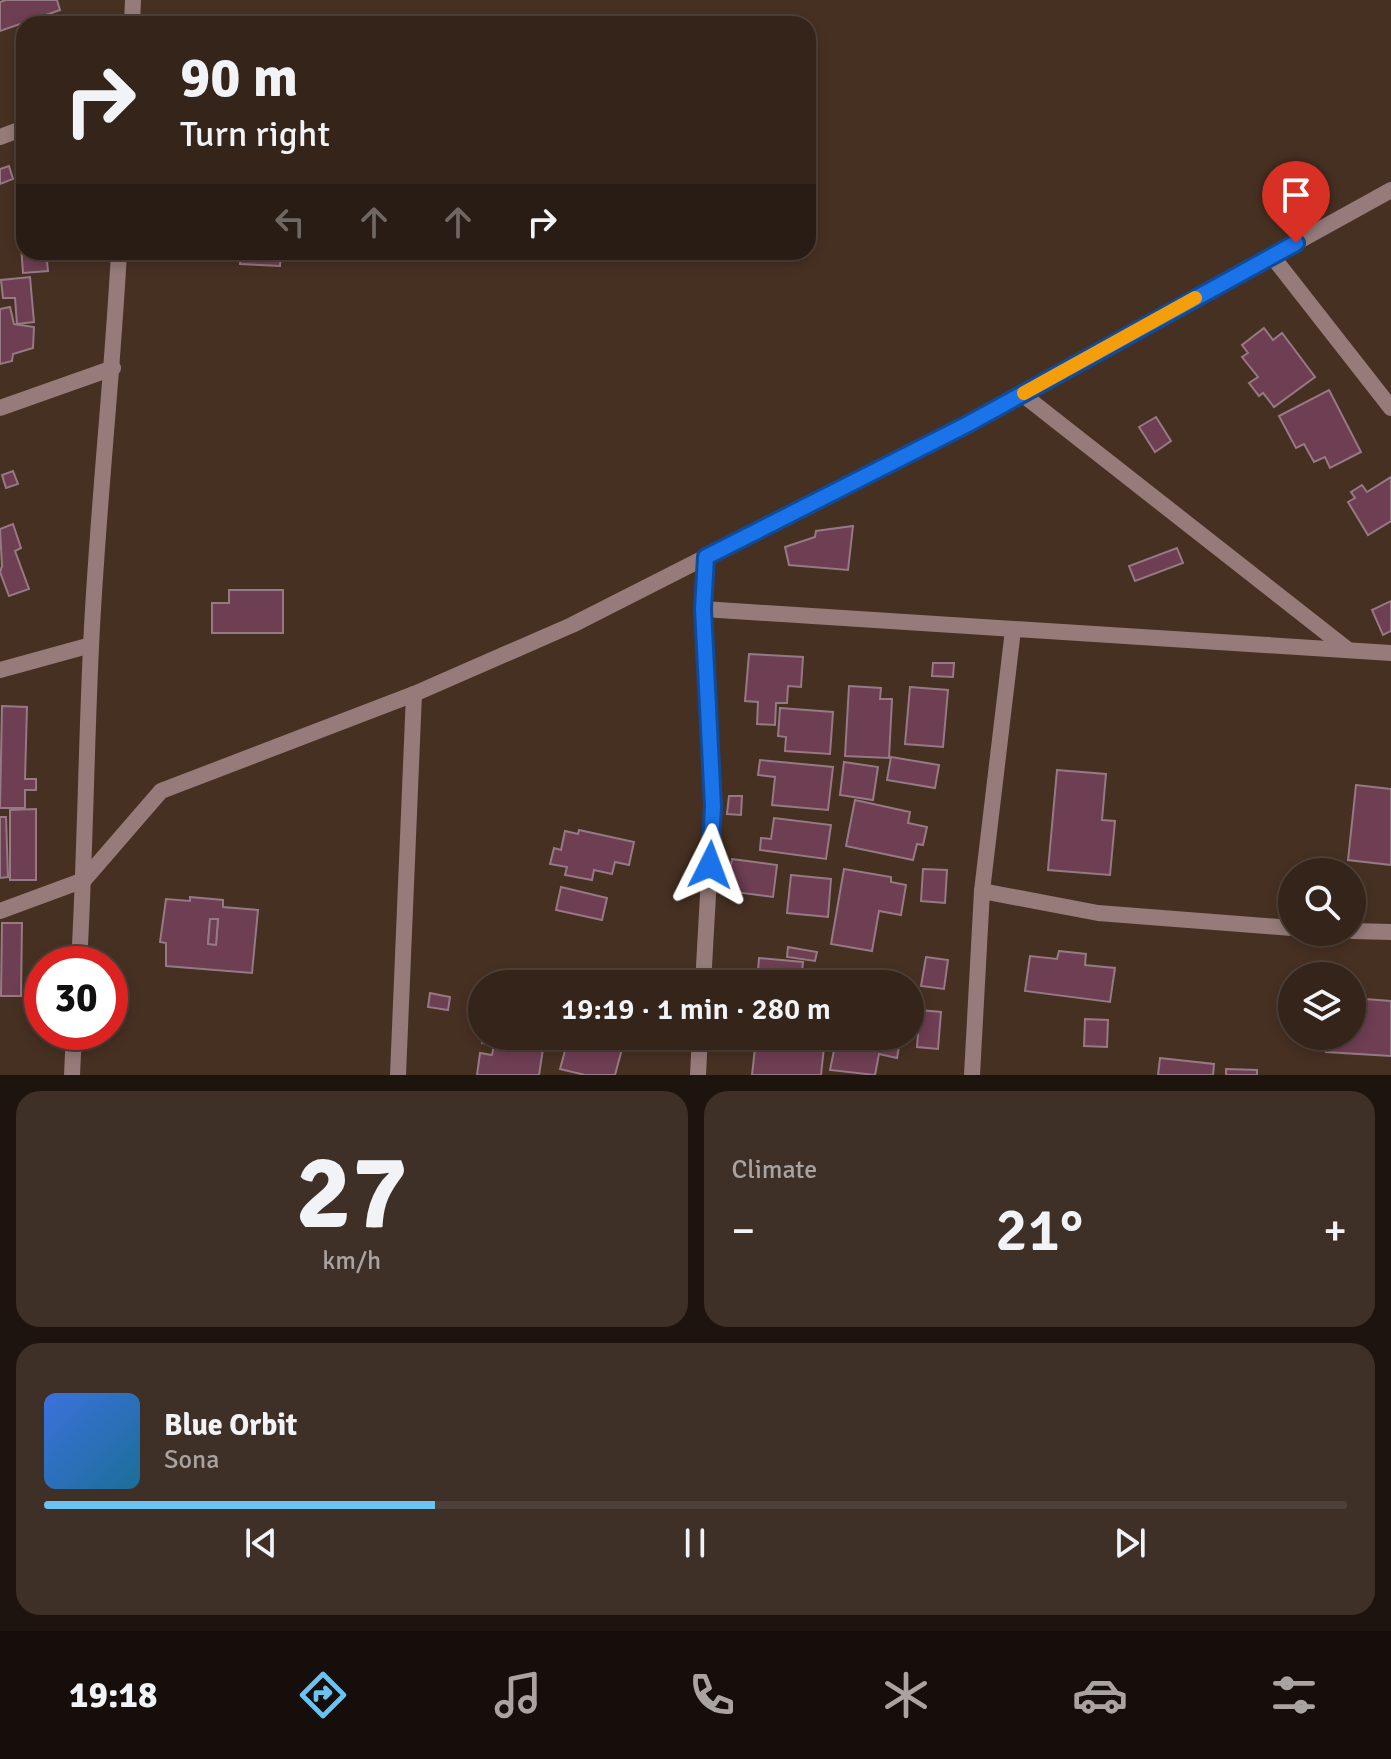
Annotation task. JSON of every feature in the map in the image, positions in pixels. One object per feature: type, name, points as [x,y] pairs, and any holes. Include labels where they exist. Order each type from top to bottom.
[{"type":"street","points":[[0,911],[84,880],[161,791],[414,694],[572,625],[1022,394],[1391,190]]},
{"type":"street","points":[[1272,256],[1391,408]]},
{"type":"street","points":[[80,946],[91,645],[119,260]]},
{"type":"street","points":[[0,408],[113,368]]},
{"type":"street","points":[[1022,394],[1347,649]]},
{"type":"street","points":[[704,970],[713,806],[703,609],[706,557]]},
{"type":"street","points":[[703,609],[1391,653]]},
{"type":"street","points":[[972,1075],[982,891],[1013,630]]},
{"type":"street","points":[[0,670],[91,645]]},
{"type":"street","points":[[398,1075],[414,694]]},
{"type":"street","points":[[982,891],[1098,913],[1278,927]]},
{"type":"street","points":[[1366,931],[1391,932]]},
{"type":"street","points":[[72,1075],[73,1050]]},
{"type":"street","points":[[698,1075],[699,1050]]},
{"type":"building","points":[[57,0],[60,10],[43,16],[16,16],[16,25],[0,31],[0,2]]},
{"type":"building","points":[[9,166],[13,179],[0,184],[0,169]]},
{"type":"building","points":[[22,260],[47,260],[48,271],[23,273]]},
{"type":"building","points":[[240,260],[280,260],[280,266],[240,264]]},
{"type":"building","points":[[30,277],[34,322],[17,324],[15,298],[3,298],[1,280]]},
{"type":"building","points":[[10,307],[14,324],[34,327],[33,348],[13,354],[12,361],[0,364],[0,309]]},
{"type":"building","points":[[1264,328],[1273,340],[1282,333],[1315,377],[1274,407],[1263,393],[1259,396],[1249,383],[1258,377],[1242,357],[1248,353],[1242,345]]},
{"type":"building","points":[[1329,390],[1361,452],[1330,468],[1325,457],[1314,462],[1304,444],[1296,448],[1279,416]]},
{"type":"building","points":[[1156,417],[1171,441],[1155,452],[1139,427]]},
{"type":"building","points":[[13,471],[18,484],[6,488],[2,475]]},
{"type":"building","points":[[1391,477],[1391,521],[1368,535],[1348,502],[1355,498],[1351,492],[1362,485],[1367,492]]},
{"type":"building","points":[[13,524],[21,548],[15,551],[29,589],[9,596],[0,572],[0,529]]},
{"type":"building","points":[[853,526],[848,570],[789,565],[785,547],[815,537],[816,531]]},
{"type":"building","points":[[1177,548],[1183,563],[1135,581],[1129,566]]},
{"type":"building","points":[[229,590],[283,590],[283,633],[212,633],[212,603],[229,603]]},
{"type":"building","points":[[1391,601],[1391,631],[1383,635],[1372,610]]},
{"type":"building","points":[[749,654],[803,657],[801,687],[788,686],[787,703],[776,703],[775,725],[757,724],[758,702],[745,701]]},
{"type":"building","points":[[933,663],[954,663],[953,677],[932,676]]},
{"type":"building","points":[[849,686],[881,688],[880,699],[892,699],[889,758],[845,756]]},
{"type":"building","points":[[910,687],[948,690],[943,747],[905,744]]},
{"type":"building","points":[[2,706],[27,707],[25,779],[36,779],[36,790],[25,790],[25,808],[0,808]]},
{"type":"building","points":[[780,708],[833,712],[830,754],[785,751],[786,737],[778,736]]},
{"type":"building","points":[[891,757],[939,765],[935,788],[887,780]]},
{"type":"building","points":[[760,760],[833,767],[828,810],[772,805],[775,777],[758,775]]},
{"type":"building","points":[[844,762],[878,767],[873,800],[840,795]]},
{"type":"building","points":[[1057,770],[1106,774],[1102,820],[1115,821],[1110,875],[1048,870]]},
{"type":"building","points":[[1356,785],[1391,789],[1391,865],[1366,862],[1366,858],[1348,858]]},
{"type":"building","points":[[729,796],[742,796],[741,815],[727,814]]},
{"type":"building","points":[[855,800],[910,812],[908,823],[927,827],[923,845],[917,844],[913,860],[846,846]]},
{"type":"building","points":[[36,809],[36,880],[10,880],[10,810]]},
{"type":"building","points":[[0,817],[6,817],[8,877],[0,878]]},
{"type":"building","points":[[774,818],[831,825],[826,859],[760,850],[761,838],[771,839]]},
{"type":"building","points":[[579,830],[634,842],[629,865],[615,862],[612,874],[594,870],[592,880],[565,875],[567,867],[550,864],[554,848],[561,850],[565,831],[578,834]]},
{"type":"building","points":[[732,859],[777,865],[773,897],[727,891]]},
{"type":"building","points":[[844,869],[891,877],[891,882],[906,885],[901,915],[879,911],[872,951],[831,944]]},
{"type":"building","points":[[923,869],[947,870],[945,903],[921,901]]},
{"type":"building","points":[[791,875],[831,879],[828,917],[787,913]]},
{"type":"building","points":[[561,887],[607,898],[602,920],[556,910]]},
{"type":"building","points":[[190,897],[223,900],[223,907],[258,910],[252,973],[166,966],[166,943],[160,942],[166,899],[190,901]],"holes":[[[210,919],[218,919],[216,945],[208,944]]]},
{"type":"building","points":[[210,919],[218,919],[216,945],[208,944]]},
{"type":"building","points":[[2,923],[22,923],[21,996],[1,996]]},
{"type":"building","points":[[788,947],[817,952],[815,961],[787,957]]},
{"type":"building","points":[[1059,951],[1086,954],[1085,965],[1115,968],[1110,1002],[1025,991],[1030,956],[1057,959]]},
{"type":"building","points":[[926,957],[948,960],[944,989],[924,986]]},
{"type":"building","points":[[759,958],[803,962],[802,970],[758,970]]},
{"type":"building","points":[[430,993],[450,997],[448,1010],[428,1007]]},
{"type":"building","points":[[1366,999],[1391,1001],[1391,1056],[1326,1052],[1366,1050]]},
{"type":"building","points":[[924,1010],[941,1012],[938,1049],[924,1048]]},
{"type":"building","points":[[1085,1019],[1108,1020],[1107,1047],[1084,1046]]},
{"type":"building","points":[[493,1050],[543,1050],[539,1075],[477,1075],[480,1053],[492,1055]]},
{"type":"building","points":[[565,1050],[622,1050],[615,1075],[585,1075],[560,1069]]},
{"type":"building","points":[[755,1050],[824,1050],[821,1075],[752,1075]]},
{"type":"building","points":[[834,1050],[898,1050],[897,1058],[879,1054],[875,1075],[830,1070]]},
{"type":"building","points":[[1160,1058],[1214,1064],[1213,1075],[1158,1075]]},
{"type":"building","points":[[1226,1069],[1257,1070],[1257,1075],[1226,1075]]},
{"type":"slow traffic","points":[[1024,393],[1195,298]]},
{"type":"route","points":[[710,865],[713,806],[703,609],[706,557],[968,424],[1296,243]]}]
